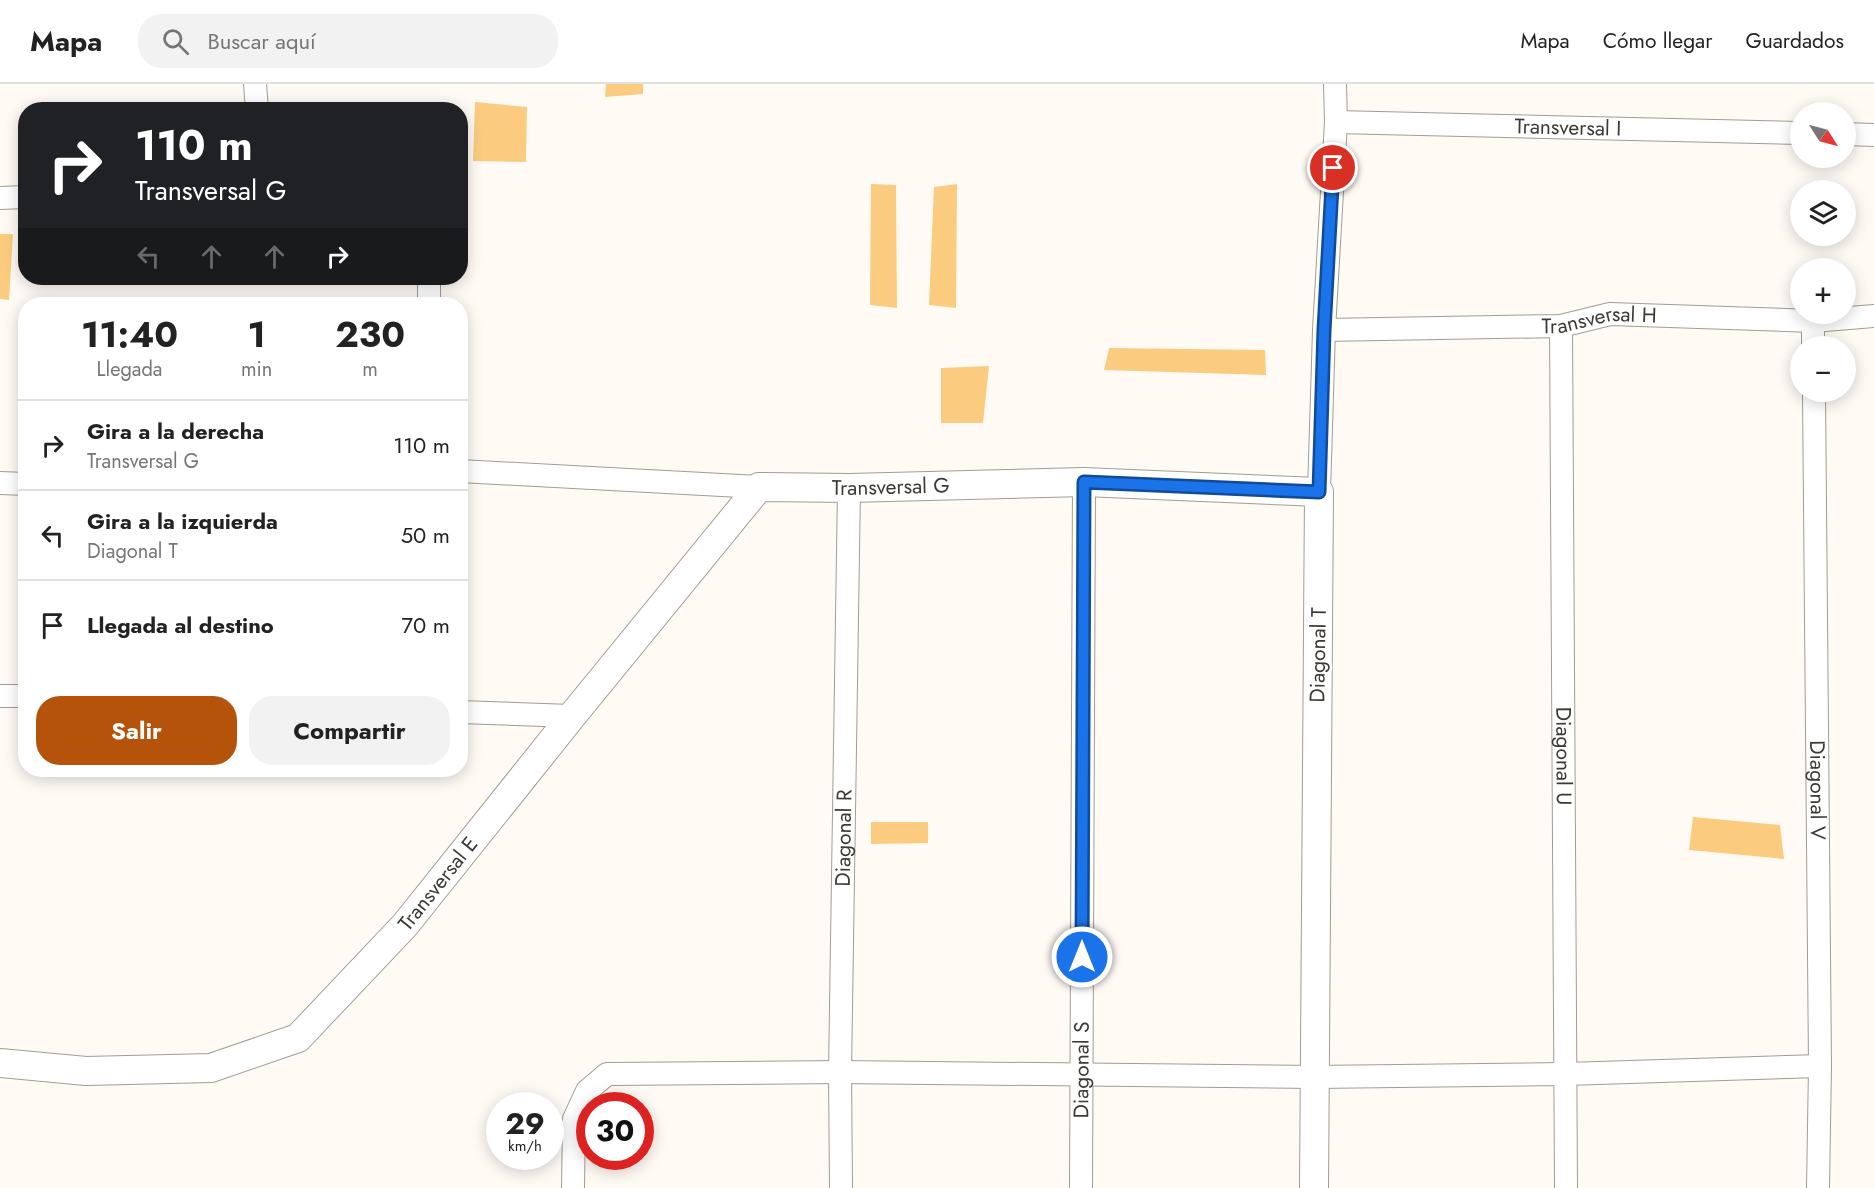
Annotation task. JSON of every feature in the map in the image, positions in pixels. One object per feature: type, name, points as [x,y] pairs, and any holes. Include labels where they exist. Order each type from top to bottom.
[{"type":"street","points":[[255,84],[256,102]]},
{"type":"street","name":"Diagonal T","points":[[1314,1188],[1319,492],[1324,330],[1336,122],[1335,84]]},
{"type":"street","name":"Transversal I","points":[[1336,122],[1790,133]]},
{"type":"street","points":[[1856,134],[1874,135]]},
{"type":"street","points":[[0,198],[18,197]]},
{"type":"street","name":"Transversal H","points":[[1324,330],[1561,326],[1610,314],[1790,320]]},
{"type":"street","name":"Transversal H","points":[[1856,317],[1874,316]]},
{"type":"street","name":"Diagonal U","points":[[1561,326],[1566,1188]]},
{"type":"street","name":"Diagonal V","points":[[1814,402],[1820,1066],[1818,1188]]},
{"type":"street","name":"Transversal G","points":[[468,471],[759,487],[849,488],[1084,482],[1319,492]]},
{"type":"street","name":"Diagonal S","points":[[1081,1188],[1084,482]]},
{"type":"street","points":[[0,483],[18,484]]},
{"type":"street","name":"Transversal E","points":[[0,1063],[86,1071],[211,1068],[298,1038],[405,925],[759,487]]},
{"type":"street","name":"Diagonal R","points":[[841,1188],[840,1072],[849,488]]},
{"type":"street","points":[[0,696],[18,696]]},
{"type":"street","points":[[468,712],[572,716]]},
{"type":"street","points":[[573,1188],[574,1119],[587,1091],[607,1074],[840,1072],[1314,1077],[1566,1074],[1820,1066]]},
{"type":"building","points":[[606,84],[643,84],[643,94],[605,97]]},
{"type":"building","points":[[475,102],[527,107],[526,162],[473,161]]},
{"type":"building","points":[[871,184],[896,185],[897,308],[870,305]]},
{"type":"building","points":[[957,184],[956,308],[929,305],[934,187]]},
{"type":"building","points":[[0,234],[13,234],[9,300],[0,299]]},
{"type":"building","points":[[1109,348],[1265,350],[1266,375],[1104,370]]},
{"type":"building","points":[[989,366],[983,423],[941,423],[941,368]]},
{"type":"building","points":[[1693,817],[1780,825],[1784,859],[1689,850]]},
{"type":"building","points":[[871,822],[928,822],[928,843],[871,844]]},
{"type":"route","points":[[1082,957],[1084,482],[1319,492],[1324,330],[1333,168]]}]
